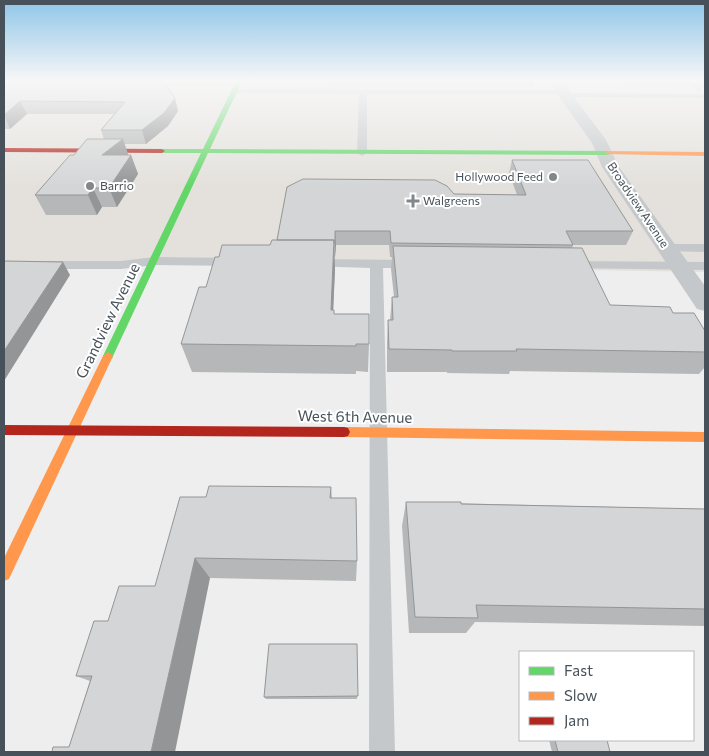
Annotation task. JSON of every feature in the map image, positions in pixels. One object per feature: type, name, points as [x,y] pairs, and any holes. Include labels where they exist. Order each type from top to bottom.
[{"type":"main road","name":"Grandview Avenue","points":[[4,574],[222,116]]},
{"type":"main road","points":[[4,150],[705,154]]},
{"type":"main road","name":"West 6th Avenue","points":[[4,430],[72,428],[705,437]]},
{"type":"street","name":"Broadview Avenue","points":[[581,116],[600,143],[611,167],[705,303]]},
{"type":"lane","points":[[362,153],[363,116]]},
{"type":"lane","points":[[559,265],[672,257],[705,248]]},
{"type":"lane","points":[[672,257],[705,266]]},
{"type":"lane","points":[[4,265],[122,266],[154,261],[250,262]]},
{"type":"lane","points":[[299,263],[424,264]]},
{"type":"lane","points":[[376,263],[382,752]]},
{"type":"shaded area","points":[[4,116],[705,116],[705,272],[148,263],[4,263]]},
{"type":"building","points":[[113,116],[160,116],[142,130],[101,130]]},
{"type":"building","points":[[87,139],[123,139],[102,155],[131,155],[109,188],[93,188],[88,195],[35,195],[70,155],[74,155]]},
{"type":"building","points":[[512,160],[588,160],[633,231],[566,231],[573,245],[391,243],[390,231],[335,231],[335,243],[334,240],[277,240],[287,187],[303,179],[435,180],[447,186],[454,194],[526,195]]},
{"type":"building","points":[[272,240],[334,240],[331,310],[334,310],[334,314],[369,314],[369,344],[356,344],[356,346],[181,344],[199,287],[206,287],[215,257],[219,257],[222,245],[270,245]]},
{"type":"building","points":[[393,246],[582,248],[610,305],[670,307],[673,313],[694,313],[705,331],[705,352],[389,349],[388,320],[393,320],[392,297],[398,297]]},
{"type":"building","points":[[4,261],[63,262],[4,351]]},
{"type":"building","points":[[209,486],[331,487],[330,498],[356,498],[357,561],[195,558],[151,752],[52,752],[53,747],[69,747],[92,676],[76,676],[94,621],[108,621],[119,586],[155,586],[180,497],[206,497]]},
{"type":"building","points":[[406,502],[705,509],[705,609],[476,605],[478,618],[415,617]]},
{"type":"building","points":[[269,644],[357,644],[358,696],[264,697]]},
{"type":"building","points":[[555,741],[607,741],[610,752],[558,752]]},
{"type":"traffic: fast","points":[[108,356],[222,116]]},
{"type":"traffic: fast","points":[[162,151],[608,153]]},
{"type":"traffic: slow","points":[[608,153],[705,154]]},
{"type":"traffic: slow","points":[[4,574],[108,356]]},
{"type":"traffic: slow","points":[[344,432],[705,437]]},
{"type":"traffic: jam","points":[[4,150],[162,151]]},
{"type":"traffic: jam","points":[[4,430],[344,432]]},
{"type":"place","name":"Hollywood Feed","points":[[553,177]]},
{"type":"place","name":"Barrio","points":[[90,186]]},
{"type":"place","name":"Walgreens","points":[[413,201]]}]
